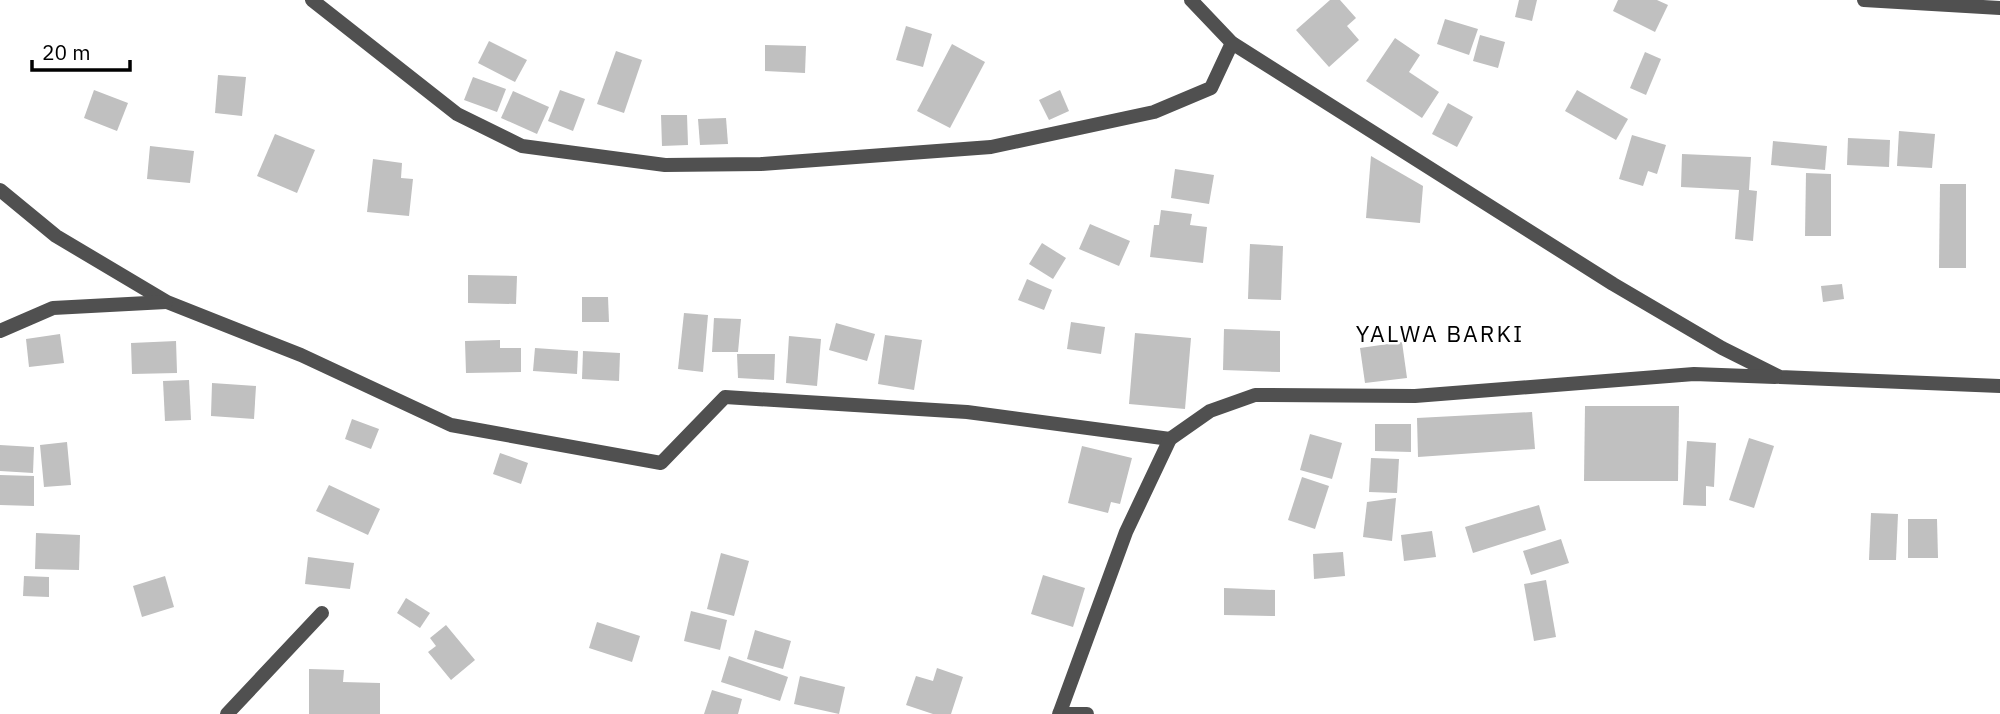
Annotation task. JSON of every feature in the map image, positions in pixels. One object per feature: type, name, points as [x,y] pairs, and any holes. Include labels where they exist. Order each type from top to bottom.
[{"type":"street","points":[[312,0],[457,114],[522,146],[665,165],[761,164],[991,147],[1086,127],[1154,112],[1211,88],[1232,43]]},
{"type":"street","points":[[1191,0],[1232,43],[1613,284],[1721,348],[1780,377]]},
{"type":"street","points":[[1864,0],[2000,8]]},
{"type":"street","points":[[0,190],[56,236],[167,302],[301,355],[451,425],[661,463],[725,397],[967,412],[1170,439]]},
{"type":"street","points":[[0,331],[53,308],[167,302]]},
{"type":"street","points":[[1087,714],[1060,713],[1126,532],[1170,439],[1210,411],[1255,395],[1415,396],[1694,374],[2000,386]]},
{"type":"street","points":[[227,714],[322,613]]},
{"type":"building","points":[[1330,0],[1340,0],[1356,18],[1347,26],[1359,40],[1329,67],[1296,30]]},
{"type":"building","points":[[1519,0],[1537,0],[1532,21],[1515,17]]},
{"type":"building","points":[[1618,0],[1657,0],[1668,5],[1655,32],[1613,11]]},
{"type":"building","points":[[1445,19],[1478,29],[1469,55],[1437,44]]},
{"type":"building","points":[[906,26],[932,34],[923,67],[896,60]]},
{"type":"building","points":[[1480,35],[1505,42],[1498,68],[1473,61]]},
{"type":"building","points":[[1395,38],[1420,55],[1409,72],[1439,92],[1422,118],[1366,81]]},
{"type":"building","points":[[489,41],[527,60],[515,82],[478,63]]},
{"type":"building","points":[[952,44],[985,62],[950,128],[917,111]]},
{"type":"building","points":[[765,45],[806,46],[805,73],[765,71]]},
{"type":"building","points":[[616,51],[642,60],[624,113],[597,104]]},
{"type":"building","points":[[1645,52],[1661,59],[1646,95],[1630,88]]},
{"type":"building","points":[[218,75],[246,77],[242,116],[215,113]]},
{"type":"building","points":[[473,77],[506,89],[497,112],[464,100]]},
{"type":"building","points":[[94,90],[128,103],[117,131],[84,118]]},
{"type":"building","points":[[560,90],[585,99],[573,131],[548,121]]},
{"type":"building","points":[[1060,90],[1069,111],[1049,120],[1039,100]]},
{"type":"building","points":[[1577,90],[1628,119],[1616,140],[1565,111]]},
{"type":"building","points":[[513,91],[549,107],[537,134],[501,118]]},
{"type":"building","points":[[1448,103],[1473,117],[1457,147],[1432,134]]},
{"type":"building","points":[[661,115],[687,115],[688,145],[662,146]]},
{"type":"building","points":[[726,118],[728,144],[700,145],[698,119]]},
{"type":"building","points":[[1899,131],[1935,134],[1932,168],[1897,166]]},
{"type":"building","points":[[275,134],[315,150],[297,193],[257,176]]},
{"type":"building","points":[[1632,135],[1666,145],[1657,174],[1648,171],[1643,186],[1619,179]]},
{"type":"building","points":[[1848,138],[1890,140],[1889,167],[1847,165]]},
{"type":"building","points":[[1773,141],[1827,146],[1825,170],[1771,165]]},
{"type":"building","points":[[150,146],[194,151],[190,183],[147,179]]},
{"type":"building","points":[[1682,154],[1751,157],[1749,190],[1757,191],[1753,241],[1735,239],[1739,190],[1681,187]]},
{"type":"building","points":[[1371,156],[1423,186],[1420,223],[1366,218]]},
{"type":"building","points":[[373,159],[402,163],[401,178],[413,179],[409,216],[367,212]]},
{"type":"building","points":[[1175,169],[1214,175],[1209,204],[1171,198]]},
{"type":"building","points":[[1806,173],[1831,174],[1831,236],[1805,236]]},
{"type":"building","points":[[1940,184],[1966,184],[1966,268],[1939,268]]},
{"type":"building","points":[[1161,210],[1192,214],[1190,225],[1207,227],[1203,263],[1150,257],[1154,225],[1159,225]]},
{"type":"building","points":[[1090,224],[1130,241],[1119,266],[1079,249]]},
{"type":"building","points":[[1042,243],[1066,258],[1053,279],[1029,264]]},
{"type":"building","points":[[1250,244],[1283,246],[1281,300],[1248,299]]},
{"type":"building","points":[[468,275],[517,276],[516,304],[468,303]]},
{"type":"building","points":[[1027,279],[1052,290],[1044,310],[1018,300]]},
{"type":"building","points":[[1842,284],[1844,299],[1823,302],[1821,286]]},
{"type":"building","points":[[582,297],[608,297],[609,322],[582,322]]},
{"type":"building","points":[[684,313],[708,315],[703,372],[678,369]]},
{"type":"building","points":[[714,318],[741,319],[738,352],[712,352]]},
{"type":"building","points":[[1071,322],[1105,327],[1101,354],[1067,349]]},
{"type":"building","points":[[836,323],[875,334],[867,361],[829,350]]},
{"type":"building","points":[[1224,329],[1280,331],[1280,372],[1223,370]]},
{"type":"building","points":[[1135,333],[1191,338],[1185,409],[1129,404]]},
{"type":"building","points":[[60,334],[64,363],[29,367],[26,339]]},
{"type":"building","points":[[885,335],[922,340],[914,390],[878,384]]},
{"type":"building","points":[[789,336],[821,339],[817,386],[786,383]]},
{"type":"building","points":[[500,340],[500,348],[521,348],[521,372],[466,373],[465,341]]},
{"type":"building","points":[[176,341],[177,373],[132,374],[131,343]]},
{"type":"building","points":[[1402,342],[1407,378],[1365,383],[1360,348]]},
{"type":"building","points":[[535,348],[578,351],[577,374],[533,371]]},
{"type":"building","points":[[583,351],[620,353],[619,381],[582,379]]},
{"type":"building","points":[[737,354],[775,354],[774,380],[738,378]]},
{"type":"building","points":[[189,380],[191,420],[165,421],[163,381]]},
{"type":"building","points":[[212,383],[256,386],[254,419],[211,416]]},
{"type":"building","points":[[1585,406],[1679,406],[1678,481],[1584,481]]},
{"type":"building","points":[[1532,412],[1535,449],[1418,457],[1417,418]]},
{"type":"building","points":[[352,419],[379,429],[371,449],[345,439]]},
{"type":"building","points":[[1375,424],[1411,424],[1411,452],[1375,451]]},
{"type":"building","points":[[1310,434],[1342,443],[1332,479],[1300,470]]},
{"type":"building","points":[[1749,438],[1774,446],[1754,508],[1729,500]]},
{"type":"building","points":[[1687,441],[1716,443],[1714,487],[1706,486],[1706,506],[1683,505]]},
{"type":"building","points":[[67,442],[71,485],[44,487],[40,445]]},
{"type":"building","points":[[0,445],[34,447],[33,473],[0,471]]},
{"type":"building","points":[[1082,446],[1132,458],[1120,504],[1111,502],[1108,513],[1068,503]]},
{"type":"building","points":[[500,453],[528,463],[521,484],[493,474]]},
{"type":"building","points":[[1371,458],[1399,459],[1397,493],[1369,492]]},
{"type":"building","points":[[0,475],[34,476],[34,506],[0,505]]},
{"type":"building","points":[[1302,477],[1329,486],[1315,529],[1288,520]]},
{"type":"building","points":[[329,485],[380,509],[368,535],[316,511]]},
{"type":"building","points":[[1396,498],[1392,541],[1363,537],[1367,502]]},
{"type":"building","points":[[1539,505],[1546,530],[1473,553],[1465,527]]},
{"type":"building","points":[[1871,513],[1898,514],[1896,560],[1869,560]]},
{"type":"building","points":[[1908,519],[1937,519],[1938,558],[1908,558]]},
{"type":"building","points":[[1432,531],[1436,557],[1404,561],[1401,535]]},
{"type":"building","points":[[36,533],[80,535],[79,570],[35,569]]},
{"type":"building","points":[[1561,539],[1569,563],[1531,575],[1523,551]]},
{"type":"building","points":[[1343,552],[1345,576],[1314,579],[1313,554]]},
{"type":"building","points":[[721,553],[749,561],[734,616],[707,609]]},
{"type":"building","points":[[308,557],[354,563],[350,589],[305,584]]},
{"type":"building","points":[[1043,575],[1085,588],[1073,627],[1031,614]]},
{"type":"building","points":[[24,576],[49,577],[49,597],[23,596]]},
{"type":"building","points":[[165,576],[174,607],[142,617],[133,586]]},
{"type":"building","points":[[1546,580],[1556,637],[1534,641],[1524,584]]},
{"type":"building","points":[[1224,588],[1275,590],[1275,616],[1224,615]]},
{"type":"building","points":[[406,598],[430,613],[420,628],[397,613]]},
{"type":"building","points":[[691,611],[727,620],[720,650],[684,641]]},
{"type":"building","points":[[597,622],[640,636],[632,662],[589,648]]},
{"type":"building","points":[[446,625],[475,660],[451,680],[428,652],[436,646],[430,638]]},
{"type":"building","points":[[755,630],[791,641],[783,669],[747,659]]},
{"type":"building","points":[[729,656],[788,677],[780,701],[721,682]]},
{"type":"building","points":[[937,668],[963,677],[951,714],[933,714],[906,705],[916,676],[933,681]]},
{"type":"building","points":[[309,669],[344,670],[343,682],[380,683],[380,714],[309,714]]},
{"type":"building","points":[[800,676],[845,687],[839,714],[794,704]]},
{"type":"building","points":[[712,690],[742,699],[738,714],[704,714]]},
{"type":"district","name":"YALWA BARKI","points":[[1440,334]]}]
